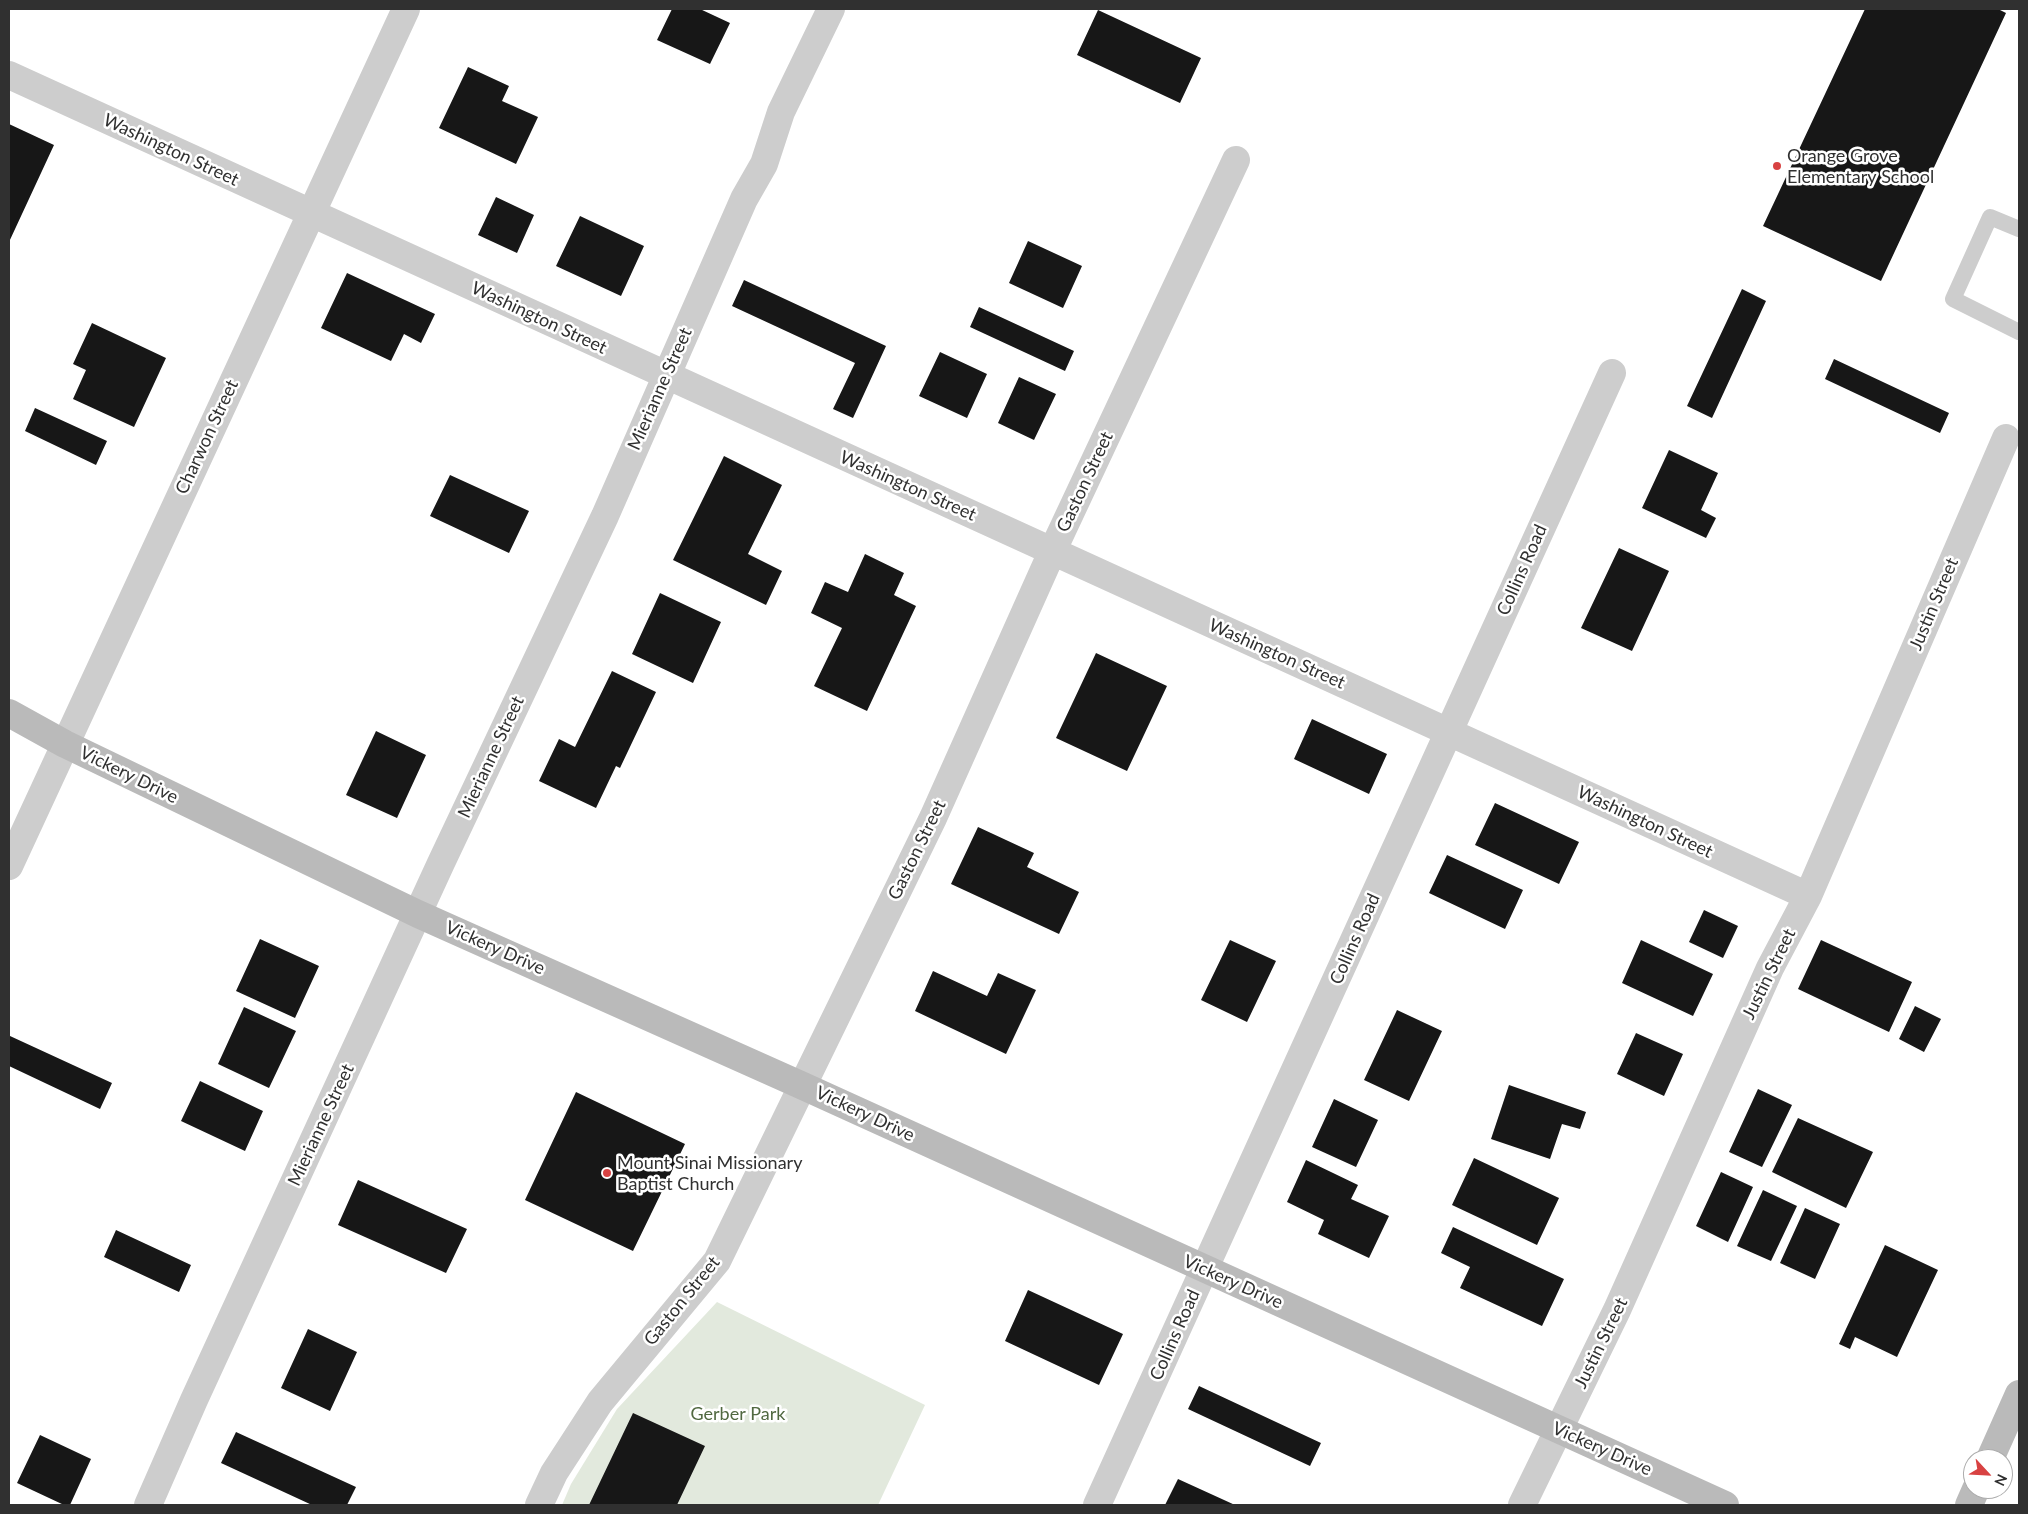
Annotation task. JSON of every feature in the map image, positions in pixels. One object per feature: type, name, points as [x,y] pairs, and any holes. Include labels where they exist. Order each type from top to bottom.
[{"type":"street","name":"Charwon Street","points":[[9,866],[406,9]]},
{"type":"street","name":"Mierianne Street","points":[[148,1505],[194,1400],[418,914],[604,516],[744,199],[764,164],[781,112],[830,9]]},
{"type":"street","name":"Washington Street","points":[[9,75],[1808,896]]},
{"type":"street","name":"Gaston Street","points":[[539,1505],[554,1473],[600,1402],[717,1261],[933,818],[1052,552],[1236,160]]},
{"type":"street","name":"Collins Road","points":[[1098,1505],[1612,373]]},
{"type":"street","name":"Justin Street","points":[[1522,1505],[1622,1301],[1770,968],[1808,896],[2006,438]]},
{"type":"street","name":"Vickery Drive","points":[[9,713],[65,744],[418,914],[803,1086],[1725,1505]]},
{"type":"street","points":[[1994,1449],[2019,1394]]},
{"type":"lane","points":[[2019,229],[1990,217],[1953,299],[2019,332]]},
{"type":"green space","name":"Gerber Park","points":[[717,1302],[925,1405],[878,1505],[562,1505],[571,1484],[617,1409]]},
{"type":"building","points":[[672,9],[700,9],[730,23],[710,64],[657,40]]},
{"type":"building","points":[[1865,9],[1998,9],[2006,13],[1881,281],[1763,226]]},
{"type":"building","points":[[1098,10],[1201,58],[1180,103],[1077,55]]},
{"type":"building","points":[[468,67],[509,86],[502,101],[538,117],[516,164],[439,128]]},
{"type":"building","points":[[9,124],[54,145],[9,242]]},
{"type":"building","points":[[496,197],[534,215],[517,253],[478,235]]},
{"type":"building","points":[[580,216],[644,246],[621,296],[556,266]]},
{"type":"building","points":[[1028,241],[1082,266],[1063,308],[1009,283]]},
{"type":"building","points":[[347,273],[435,314],[421,343],[404,334],[391,361],[321,328]]},
{"type":"building","points":[[744,280],[886,346],[853,418],[833,409],[855,363],[732,306]]},
{"type":"building","points":[[1742,289],[1766,301],[1712,418],[1687,406]]},
{"type":"building","points":[[979,307],[1074,351],[1065,371],[970,327]]},
{"type":"building","points":[[92,323],[166,358],[134,427],[73,399],[86,370],[73,364]]},
{"type":"building","points":[[940,352],[987,374],[967,418],[919,396]]},
{"type":"building","points":[[1834,359],[1949,413],[1940,433],[1825,379]]},
{"type":"building","points":[[1019,377],[1056,394],[1034,440],[998,423]]},
{"type":"building","points":[[35,408],[107,441],[96,465],[25,431]]},
{"type":"building","points":[[1669,450],[1718,473],[1701,510],[1716,518],[1706,538],[1642,508]]},
{"type":"building","points":[[724,456],[782,485],[748,554],[782,571],[766,605],[673,560]]},
{"type":"building","points":[[450,475],[529,511],[509,553],[430,516]]},
{"type":"building","points":[[1619,548],[1669,571],[1632,651],[1581,628]]},
{"type":"building","points":[[865,554],[904,573],[894,595],[916,606],[867,711],[814,686],[842,628],[811,613],[825,582],[848,592]]},
{"type":"building","points":[[660,593],[721,622],[693,683],[632,654]]},
{"type":"building","points":[[1096,653],[1167,686],[1127,771],[1056,738]]},
{"type":"building","points":[[612,671],[656,692],[620,768],[616,766],[596,808],[539,781],[559,739],[575,747]]},
{"type":"building","points":[[1312,719],[1387,754],[1369,794],[1294,759]]},
{"type":"building","points":[[376,731],[426,755],[397,818],[346,795]]},
{"type":"building","points":[[1495,803],[1579,842],[1559,884],[1475,845]]},
{"type":"building","points":[[978,827],[1034,853],[1027,867],[1079,892],[1059,934],[951,884]]},
{"type":"building","points":[[1447,855],[1523,890],[1505,929],[1429,893]]},
{"type":"building","points":[[1704,910],[1738,926],[1723,958],[1689,942]]},
{"type":"building","points":[[260,939],[319,966],[295,1018],[236,991]]},
{"type":"building","points":[[1230,940],[1276,961],[1247,1022],[1201,1000]]},
{"type":"building","points":[[1641,940],[1713,974],[1693,1016],[1622,983]]},
{"type":"building","points":[[1821,940],[1912,982],[1889,1032],[1798,989]]},
{"type":"building","points":[[933,971],[987,996],[998,973],[1036,990],[1006,1054],[915,1011]]},
{"type":"building","points":[[1915,1006],[1941,1019],[1924,1052],[1899,1039]]},
{"type":"building","points":[[244,1007],[296,1031],[269,1088],[218,1064]]},
{"type":"building","points":[[1397,1010],[1442,1031],[1409,1101],[1364,1080]]},
{"type":"building","points":[[1636,1033],[1683,1054],[1664,1096],[1617,1074]]},
{"type":"building","points":[[10,1036],[112,1083],[100,1109],[9,1066]]},
{"type":"building","points":[[200,1081],[263,1111],[245,1151],[181,1121]]},
{"type":"building","points":[[1509,1085],[1586,1112],[1580,1129],[1562,1124],[1550,1159],[1491,1139]]},
{"type":"building","points":[[1758,1089],[1792,1105],[1762,1167],[1729,1152]]},
{"type":"building","points":[[576,1092],[685,1144],[633,1251],[525,1200]]},
{"type":"building","points":[[1334,1099],[1378,1120],[1356,1167],[1312,1147]]},
{"type":"building","points":[[1798,1118],[1873,1152],[1846,1208],[1772,1172]]},
{"type":"building","points":[[1474,1158],[1559,1198],[1537,1245],[1452,1205]]},
{"type":"building","points":[[1306,1160],[1358,1185],[1351,1199],[1389,1216],[1369,1258],[1318,1234],[1324,1220],[1287,1202]]},
{"type":"building","points":[[1721,1172],[1753,1187],[1728,1242],[1696,1226]]},
{"type":"building","points":[[358,1180],[467,1229],[446,1273],[338,1225]]},
{"type":"building","points":[[1763,1190],[1797,1206],[1771,1261],[1737,1246]]},
{"type":"building","points":[[1805,1208],[1840,1224],[1815,1279],[1780,1263]]},
{"type":"building","points":[[1453,1227],[1564,1279],[1542,1326],[1460,1288],[1470,1267],[1441,1253]]},
{"type":"building","points":[[116,1230],[191,1265],[179,1292],[104,1257]]},
{"type":"building","points":[[1885,1245],[1938,1270],[1897,1357],[1855,1337],[1850,1349],[1839,1344]]},
{"type":"building","points":[[1028,1290],[1123,1334],[1099,1385],[1005,1341]]},
{"type":"building","points":[[308,1329],[357,1352],[330,1411],[281,1388]]},
{"type":"building","points":[[1199,1386],[1321,1443],[1310,1466],[1188,1409]]},
{"type":"building","points":[[633,1413],[705,1446],[677,1505],[589,1505]]},
{"type":"building","points":[[236,1432],[356,1487],[347,1505],[312,1505],[221,1463]]},
{"type":"building","points":[[40,1435],[91,1459],[70,1505],[64,1505],[17,1483]]},
{"type":"building","points":[[1178,1479],[1235,1505],[1165,1505]]},
{"type":"place","name":"Orange Grove Elementary School","points":[[1777,166]]},
{"type":"place","name":"Mount Sinai Missionary Baptist Church","points":[[607,1173]]}]
